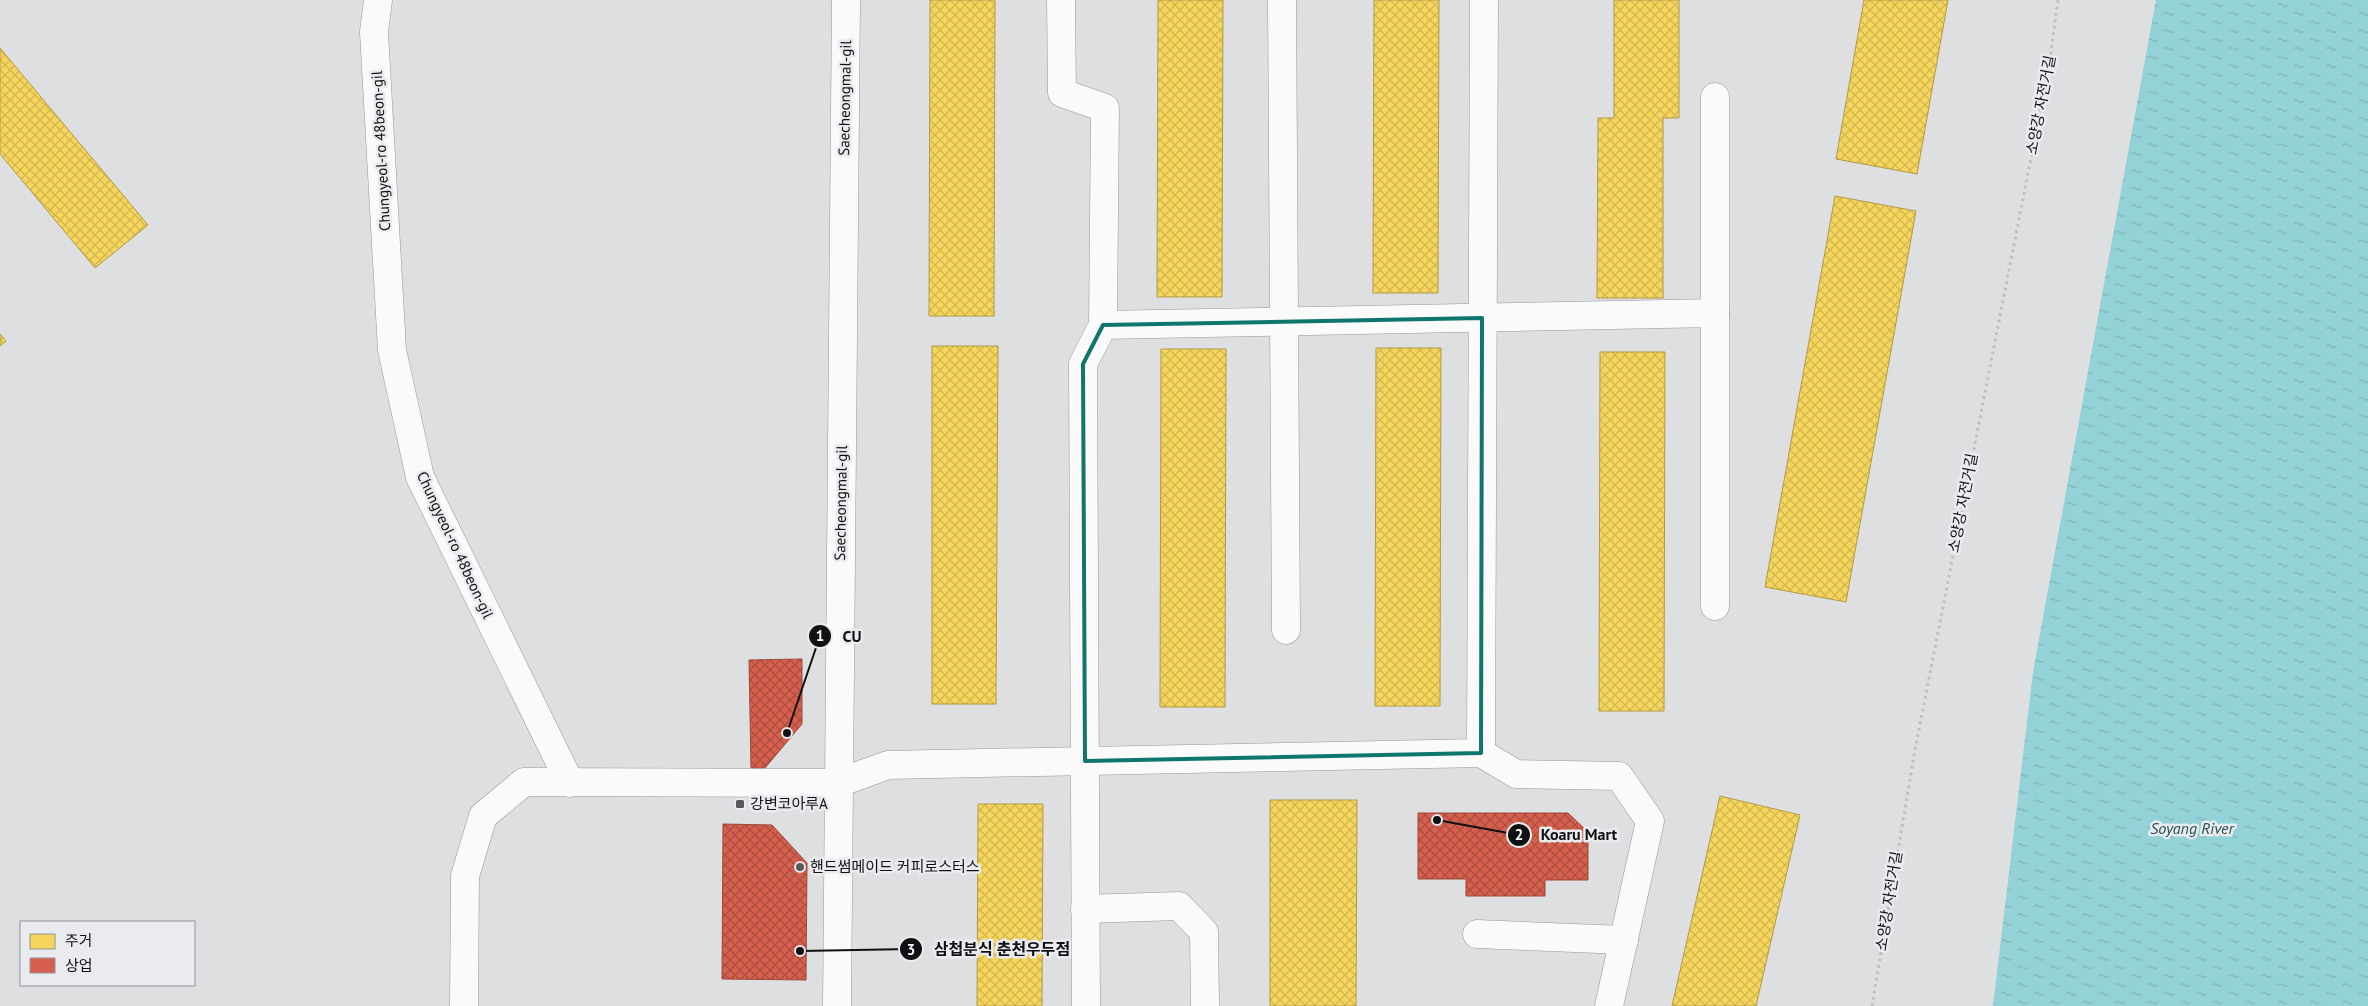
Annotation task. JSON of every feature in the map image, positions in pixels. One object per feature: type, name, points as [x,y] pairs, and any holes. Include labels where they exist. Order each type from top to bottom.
[{"type":"street","name":"Chungyeol-ro 48beon-gil","points":[[378,0],[374,32],[392,350],[420,476],[570,782]]},
{"type":"street","name":"Saecheongmal-gil","points":[[837,1006],[846,0]]},
{"type":"street","points":[[1061,0],[1062,93],[1105,108],[1103,325],[1083,364],[1086,1006]]},
{"type":"street","points":[[1282,0],[1286,630]]},
{"type":"street","points":[[1481,752],[1484,0]]},
{"type":"street","points":[[1715,97],[1715,606]]},
{"type":"street","points":[[1103,325],[1715,313]]},
{"type":"street","points":[[464,1006],[465,876],[483,816],[524,782],[838,783],[888,765],[1481,752],[1516,774],[1619,776],[1650,821],[1609,1006]]},
{"type":"street","points":[[1085,909],[1179,906],[1204,932],[1205,1006]]},
{"type":"street","points":[[1477,934],[1624,940]]},
{"type":"path","name":"소양강 자전거길","points":[[1872,1006],[1914,755],[2049,66],[2058,0]]},
{"type":"highlighted area","points":[[1482,318],[1481,753],[1085,761],[1083,364],[1103,325]]},
{"type":"water","name":"Soyang River","points":[[2156,0],[2368,0],[2368,1006],[1993,1006],[2033,672]]},
{"type":"building: 주거","points":[[930,0],[995,0],[994,316],[929,316]]},
{"type":"building: 주거","points":[[1158,0],[1223,0],[1222,297],[1157,297]]},
{"type":"building: 주거","points":[[1374,0],[1439,0],[1438,293],[1373,293]]},
{"type":"building: 주거","points":[[1614,0],[1679,0],[1679,118],[1663,118],[1663,298],[1597,298],[1598,118],[1614,118]]},
{"type":"building: 주거","points":[[1864,0],[1948,0],[1917,174],[1836,159]]},
{"type":"building: 주거","points":[[0,48],[148,225],[95,268],[0,154]]},
{"type":"building: 주거","points":[[1835,196],[1916,211],[1846,602],[1765,587]]},
{"type":"building: 주거","points":[[0,334],[6,341],[0,346]]},
{"type":"building: 주거","points":[[932,346],[998,346],[996,704],[932,704]]},
{"type":"building: 주거","points":[[1376,348],[1441,348],[1440,706],[1375,706]]},
{"type":"building: 주거","points":[[1161,349],[1226,349],[1225,707],[1160,707]]},
{"type":"building: 주거","points":[[1600,352],[1665,352],[1664,711],[1599,711]]},
{"type":"building: 주거","points":[[1720,796],[1800,815],[1756,1006],[1672,1006]]},
{"type":"building: 주거","points":[[1270,800],[1357,800],[1356,1006],[1270,1006]]},
{"type":"building: 주거","points":[[978,804],[1043,804],[1042,1006],[977,1006]]},
{"type":"building: 상업","points":[[802,659],[802,724],[765,768],[751,769],[749,660]]},
{"type":"building: 상업","points":[[1418,813],[1568,813],[1588,832],[1588,880],[1545,880],[1545,896],[1466,896],[1466,879],[1418,879]]},
{"type":"building: 상업","points":[[723,824],[772,825],[807,863],[806,980],[722,979]]},
{"type":"place","name":"CU","points":[[787,733]]},
{"type":"place","name":"강변코아루A","points":[[740,804]]},
{"type":"place","name":"Koaru Mart","points":[[1437,820]]},
{"type":"place","name":"핸드썸메이드 커피로스터스","points":[[800,867]]},
{"type":"place","name":"삼첩분식 춘천우두점","points":[[800,951]]}]
